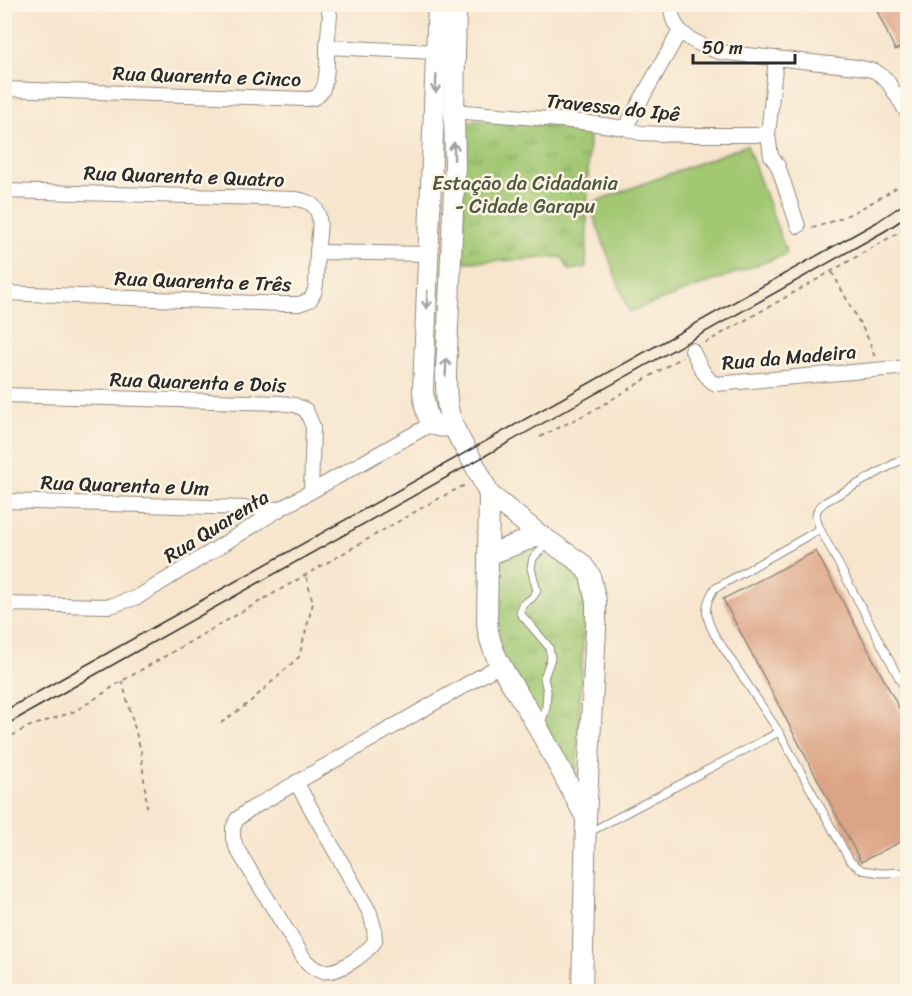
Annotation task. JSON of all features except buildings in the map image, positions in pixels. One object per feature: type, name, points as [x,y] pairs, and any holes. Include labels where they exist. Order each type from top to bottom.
[{"type":"main road","points":[[438,4],[423,391],[425,407],[428,418],[443,424],[466,452],[489,494],[488,633],[500,665],[539,730],[586,826]]},
{"type":"main road","points":[[443,424],[448,408],[446,390],[454,165],[456,4]]},
{"type":"main road","points":[[430,218],[452,218]]},
{"type":"main road","points":[[489,494],[545,538],[582,563],[590,576],[596,602],[586,826],[582,992]]},
{"type":"main road","points":[[488,555],[545,538]]},
{"type":"street","points":[[327,4],[330,15],[327,47],[437,52]]},
{"type":"street","points":[[672,4],[673,23],[680,31],[701,45],[719,52],[875,71],[886,79],[908,114]]},
{"type":"street","points":[[625,128],[680,31]]},
{"type":"street","name":"Rua Quarenta e Cinco","points":[[4,89],[315,98],[321,93],[325,84],[327,47]]},
{"type":"street","points":[[776,58],[768,135],[771,156],[778,166],[798,226]]},
{"type":"street","name":"Travessa do Ipê","points":[[454,111],[582,122],[625,128],[640,133],[768,135]]},
{"type":"street","name":"Rua Quarenta e Quatro","points":[[4,191],[297,199],[310,202],[316,208],[320,220],[318,252]]},
{"type":"street","points":[[318,252],[429,254]]},
{"type":"street","name":"Rua Quarenta e Três","points":[[4,293],[299,304],[310,300],[314,293],[318,252]]},
{"type":"street","name":"Rua da Madeira","points":[[692,350],[708,378],[716,384],[908,367]]},
{"type":"street","name":"Rua Quarenta e Dois","points":[[4,395],[296,405],[306,410],[313,427],[311,491]]},
{"type":"street","name":"Rua Quarenta","points":[[4,604],[110,606],[138,597],[311,491],[443,424]]},
{"type":"street","name":"Rua Quarenta e Um","points":[[4,501],[280,509]]},
{"type":"street","points":[[296,783],[370,913],[374,928],[375,941],[370,949],[331,972],[313,968],[305,960],[237,849],[233,828],[237,819],[249,810],[500,665]]},
{"type":"lane","points":[[908,456],[819,507],[816,516],[820,529],[908,695]]},
{"type":"lane","points":[[820,529],[714,589],[708,599],[706,610],[708,621],[714,634],[779,732],[850,861],[862,870],[881,873],[908,872]]},
{"type":"lane","points":[[539,730],[546,708],[547,691],[544,678],[551,658],[549,647],[520,613],[522,604],[532,598],[537,591],[531,568],[533,558],[545,538]]},
{"type":"lane","points":[[586,826],[779,732]]},
{"type":"path","points":[[798,226],[812,228],[834,222],[864,208],[908,180]]},
{"type":"path","points":[[540,437],[596,409],[692,350],[908,226]]},
{"type":"path","points":[[832,271],[869,340],[879,369]]},
{"type":"path","points":[[4,740],[28,728],[73,712],[122,681],[481,476]]},
{"type":"path","points":[[221,723],[250,702],[299,657],[313,603],[306,576]]},
{"type":"path","points":[[122,681],[141,751],[147,807]]},
{"type":"green space","name":"Estação da Cidadania - Cidade Garapu","points":[[463,120],[576,127],[589,133],[586,267],[569,270],[562,257],[463,262]]},
{"type":"green space","points":[[747,145],[787,254],[629,312],[589,204]]},
{"type":"green space","points":[[535,546],[557,554],[572,567],[583,595],[585,607],[576,782],[497,653],[493,566],[504,552]]},
{"type":"tram line","points":[[4,711],[877,222],[908,201]]},
{"type":"tram line","points":[[4,726],[908,216]]}]
